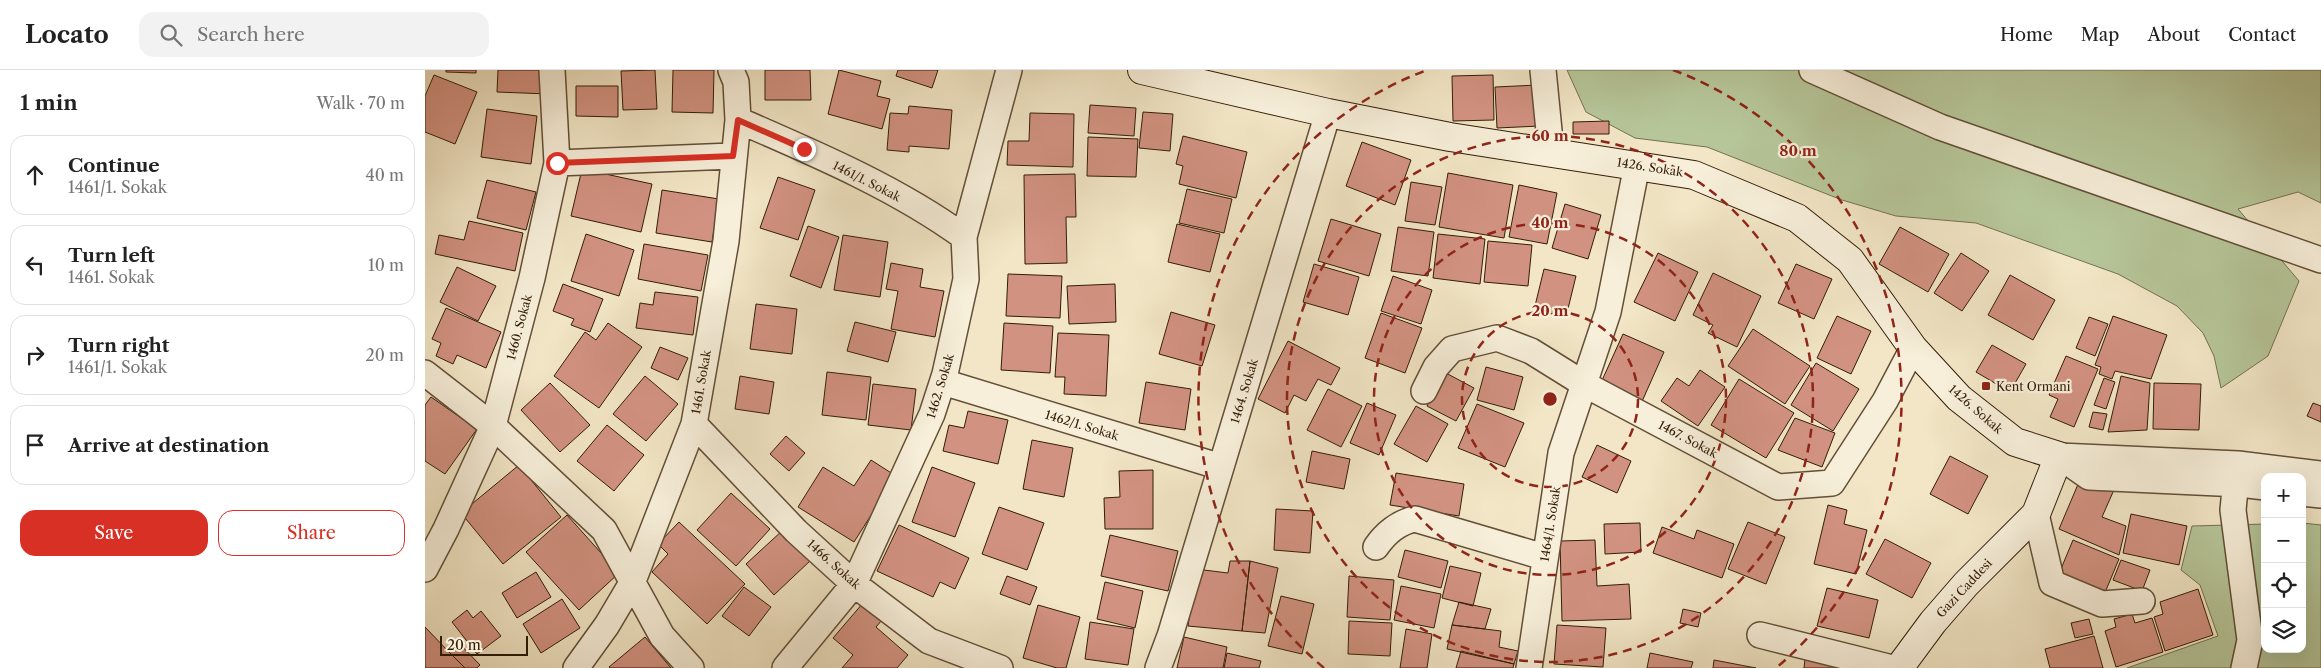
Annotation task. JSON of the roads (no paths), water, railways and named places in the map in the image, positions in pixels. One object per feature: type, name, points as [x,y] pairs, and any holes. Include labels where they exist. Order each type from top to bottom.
[{"type":"main road","name":"1426. Sokak","points":[[1142,70],[1328,113],[1450,136],[1694,175],[1797,218],[1850,260],[1913,348],[1959,398],[2015,442],[2059,456]]},
{"type":"main road","name":"Gazi Caddesi","points":[[1899,668],[1933,622],[1966,584],[2036,514],[2059,456]]},
{"type":"street","name":"1460. Sokak","points":[[425,569],[446,529],[493,426],[532,278],[557,163],[552,70]]},
{"type":"street","name":"1461. Sokak","points":[[576,668],[607,625],[633,581],[694,424],[726,241],[738,120],[737,82],[731,70]]},
{"type":"street","name":"1462. Sokak","points":[[785,668],[855,584],[932,414],[943,382],[967,279],[964,237],[1009,70]]},
{"type":"street","points":[[1543,70],[1551,151]]},
{"type":"street","points":[[1812,70],[1940,127],[2321,260]]},
{"type":"street","name":"1464. Sokak","points":[[1158,668],[1170,636],[1328,113]]},
{"type":"street","name":"1461/1. Sokak","points":[[738,120],[804,149],[934,215],[964,237]]},
{"type":"street","points":[[557,163],[733,156]]},
{"type":"street","name":"1464/1. Sokak","points":[[1529,668],[1544,557],[1561,453],[1608,312],[1637,165]]},
{"type":"street","name":"1467. Sokak","points":[[1424,391],[1436,367],[1451,348],[1497,338],[1531,352],[1584,384],[1779,487],[1810,486],[1832,483],[1885,401],[1913,348]]},
{"type":"street","points":[[425,373],[493,426],[604,530],[662,636],[691,668]]},
{"type":"street","name":"1462/1. Sokak","points":[[943,382],[1221,467]]},
{"type":"street","name":"1466. Sokak","points":[[694,424],[796,531],[855,584],[929,641],[1000,668]]},
{"type":"street","points":[[2059,456],[2089,477],[2321,474]]},
{"type":"street","points":[[2237,474],[2261,485]]},
{"type":"street","points":[[2237,474],[2233,510],[2250,640],[2244,668]]},
{"type":"street","points":[[2306,493],[2321,495]]},
{"type":"street","points":[[2036,514],[2052,583],[2103,604],[2141,602]]},
{"type":"street","points":[[1376,547],[1382,539],[1405,520],[1415,519],[1544,557]]},
{"type":"street","points":[[1760,635],[1892,668]]},
{"type":"place","name":"Kent Ormani","points":[[1986,386]]}]
